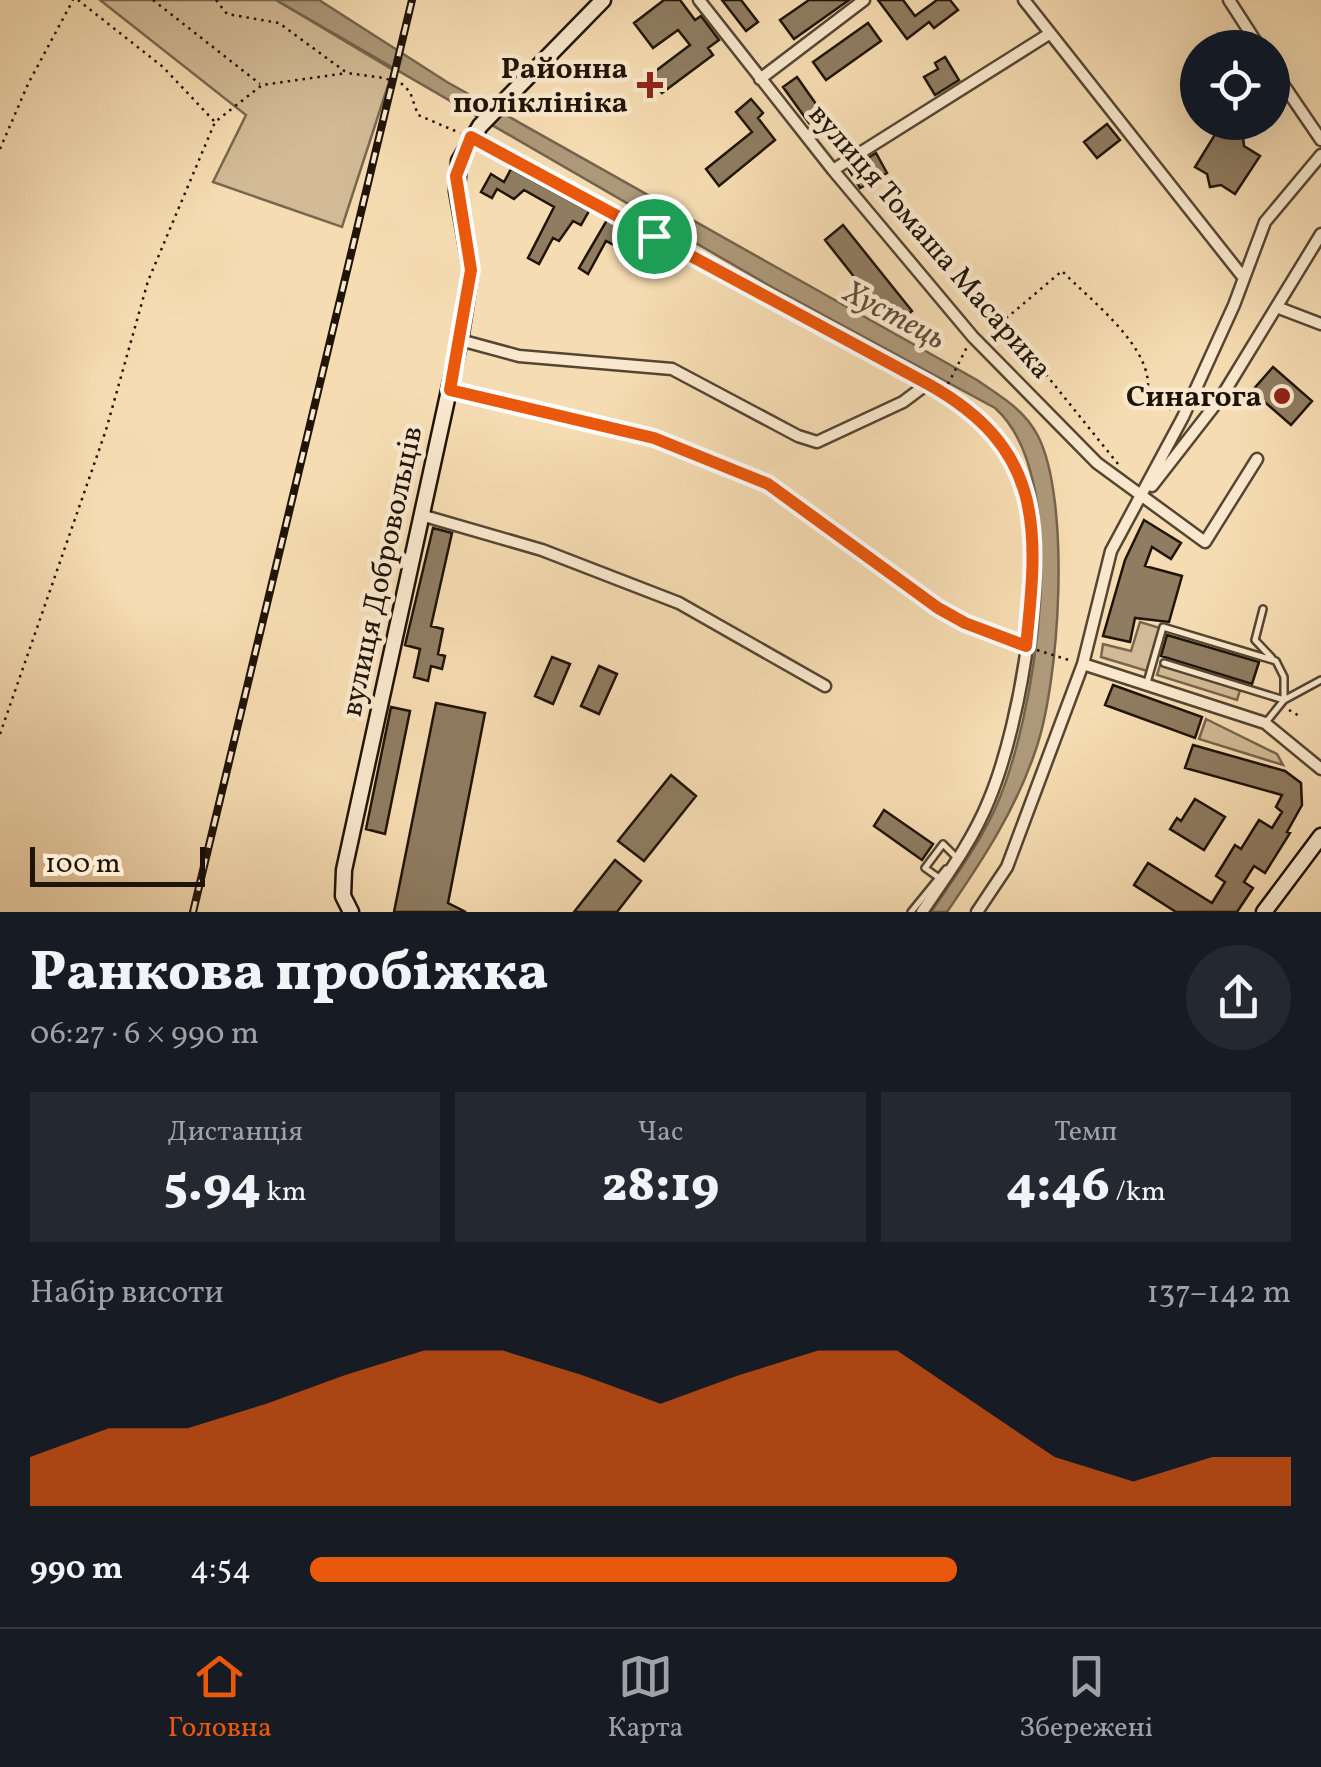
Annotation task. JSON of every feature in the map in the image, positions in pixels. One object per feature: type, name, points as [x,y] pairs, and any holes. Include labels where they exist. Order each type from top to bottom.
[{"type":"main road","points":[[476,131],[603,0]]},
{"type":"main road","name":"вулиця Добровольців","points":[[346,910],[344,870],[460,340],[471,270],[456,176],[476,131]]},
{"type":"main road","points":[[1264,912],[1321,836]]},
{"type":"street","name":"вулиця Томаша Масарика","points":[[699,0],[833,170],[973,337],[1119,480],[1205,542],[1257,459]]},
{"type":"street","points":[[1024,0],[1243,277]]},
{"type":"street","points":[[1229,0],[1248,30]]},
{"type":"street","points":[[760,79],[860,1]]},
{"type":"street","points":[[833,170],[1050,34]]},
{"type":"street","points":[[1290,95],[1320,139]]},
{"type":"street","points":[[476,131],[928,384],[981,421],[1011,457],[1024,485],[1033,536],[1029,647],[1002,765],[984,812],[922,912]]},
{"type":"street","points":[[977,912],[1006,867],[1084,664],[1111,551],[1182,417],[1266,222],[1321,154]]},
{"type":"street","points":[[1142,498],[1183,450],[1320,238]]},
{"type":"street","points":[[1278,308],[1321,324]]},
{"type":"street","points":[[460,340],[539,358],[672,369],[704,382],[798,436],[818,442],[903,402],[928,384]]},
{"type":"street","points":[[450,390],[654,438],[768,484],[938,608],[965,623],[1029,647]]},
{"type":"street","points":[[420,515],[542,550],[678,603],[825,686]]},
{"type":"street","points":[[1084,664],[1265,723],[1321,769]]},
{"type":"lane","points":[[1263,610],[1255,640],[1284,677],[1284,703]]},
{"type":"lane","points":[[1146,686],[1163,627],[1276,662]]},
{"type":"lane","points":[[1164,663],[1284,703]]},
{"type":"lane","points":[[1265,723],[1284,703],[1321,680]]},
{"type":"lane","points":[[911,912],[940,879],[925,868],[943,844],[958,855]]},
{"type":"path","points":[[0,149],[28,84],[76,0],[163,67],[216,122]]},
{"type":"path","points":[[153,0],[262,85]]},
{"type":"path","points":[[216,0],[227,14],[280,23],[347,73]]},
{"type":"path","points":[[0,734],[106,430],[148,281],[216,122],[262,85],[347,73],[394,80],[410,92],[418,115],[476,131]]},
{"type":"path","points":[[1119,480],[1118,462],[1003,322],[1062,271],[1139,350],[1150,382],[1147,394],[1182,417]]},
{"type":"path","points":[[946,387],[973,337]]},
{"type":"path","points":[[1029,647],[1071,660]]},
{"type":"path","points":[[1284,703],[1301,717]]},
{"type":"shaded area","points":[[100,0],[276,0],[393,70],[342,227],[213,182],[246,115]]},
{"type":"shaded area","points":[[276,0],[319,0],[447,82],[977,380],[1026,418],[1038,436],[1048,465],[1055,503],[1058,592],[1051,683],[1035,752],[1018,795],[947,912],[931,912],[981,836],[1010,769],[1034,662],[1040,602],[1041,543],[1034,488],[1020,442],[995,408],[770,286]]},
{"type":"shaded area","points":[[1140,622],[1160,628],[1147,671],[1101,657],[1103,644],[1131,651]]},
{"type":"shaded area","points":[[1160,665],[1240,690],[1237,700],[1157,675]]},
{"type":"shaded area","points":[[1206,719],[1277,754],[1283,765],[1199,739]]},
{"type":"building","points":[[664,0],[680,0],[695,20],[701,16],[719,40],[708,48],[713,55],[662,93],[649,76],[690,45],[678,30],[653,48],[634,23]]},
{"type":"building","points":[[722,0],[741,0],[758,22],[746,31]]},
{"type":"building","points":[[809,0],[849,0],[794,39],[780,20]]},
{"type":"building","points":[[878,0],[903,0],[915,16],[937,0],[950,0],[958,10],[934,28],[929,22],[907,39]]},
{"type":"building","points":[[868,23],[881,41],[826,80],[813,62]]},
{"type":"building","points":[[945,57],[959,80],[935,95],[924,77],[938,69],[935,63]]},
{"type":"building","points":[[797,77],[823,114],[809,123],[783,87]]},
{"type":"building","points":[[751,99],[763,113],[758,118],[775,140],[719,186],[706,169],[752,132],[736,112]]},
{"type":"building","points":[[1107,124],[1120,140],[1097,158],[1084,142]]},
{"type":"building","points":[[1212,140],[1243,140],[1244,146],[1260,156],[1235,194],[1221,185],[1210,187],[1207,174],[1195,167]]},
{"type":"building","points":[[876,153],[887,173],[860,188],[849,170]]},
{"type":"building","points":[[511,169],[589,211],[581,225],[573,221],[559,241],[553,238],[539,264],[528,258],[554,207],[524,190],[514,199],[497,189],[492,198],[481,192],[491,174],[504,182]]},
{"type":"building","points":[[607,220],[623,229],[614,245],[606,241],[588,274],[579,268]]},
{"type":"building","points":[[843,225],[912,311],[893,326],[825,240]]},
{"type":"building","name":"Синагога","points":[[1273,367],[1312,401],[1291,425],[1252,391]]},
{"type":"building","points":[[1144,520],[1181,543],[1171,559],[1152,547],[1145,566],[1182,576],[1169,622],[1135,618],[1130,642],[1103,636],[1125,560]]},
{"type":"building","points":[[433,528],[452,533],[431,626],[443,629],[438,654],[445,656],[442,669],[431,666],[428,681],[414,677],[420,649],[405,645]]},
{"type":"building","points":[[1167,635],[1259,662],[1252,684],[1161,656]]},
{"type":"building","points":[[552,657],[570,664],[553,704],[535,696]]},
{"type":"building","points":[[599,666],[617,674],[599,714],[581,706]]},
{"type":"building","points":[[1113,685],[1202,717],[1195,738],[1105,705]]},
{"type":"building","points":[[436,703],[485,713],[448,903],[466,912],[394,912]]},
{"type":"building","points":[[391,707],[410,711],[385,834],[366,829]]},
{"type":"building","points":[[1193,745],[1285,771],[1301,783],[1302,805],[1287,832],[1290,833],[1265,873],[1254,866],[1244,882],[1253,888],[1237,912],[1176,912],[1134,885],[1148,863],[1212,903],[1225,882],[1216,876],[1235,845],[1241,849],[1259,820],[1272,828],[1282,812],[1276,807],[1282,795],[1185,768]]},
{"type":"building","points":[[671,775],[696,796],[644,861],[618,841]]},
{"type":"building","points":[[1195,799],[1225,817],[1204,850],[1170,829],[1177,818],[1181,821]]},
{"type":"building","points":[[884,810],[933,844],[922,860],[874,826]]},
{"type":"building","points":[[615,860],[641,881],[617,912],[574,912]]},
{"type":"railway","points":[[193,912],[412,0]]},
{"type":"place","name":"Районна поліклініка","points":[[650,85]]},
{"type":"place","name":"Синагога","points":[[1282,396]]},
{"type":"route","points":[[471,137],[654,236],[944,393],[993,434],[1018,470],[1031,515],[1026,646],[965,623],[938,608],[768,484],[654,438],[450,390],[471,270],[456,176],[471,137]]},
{"type":"water label","name":"Хустець","points":[[895,314]]}]
